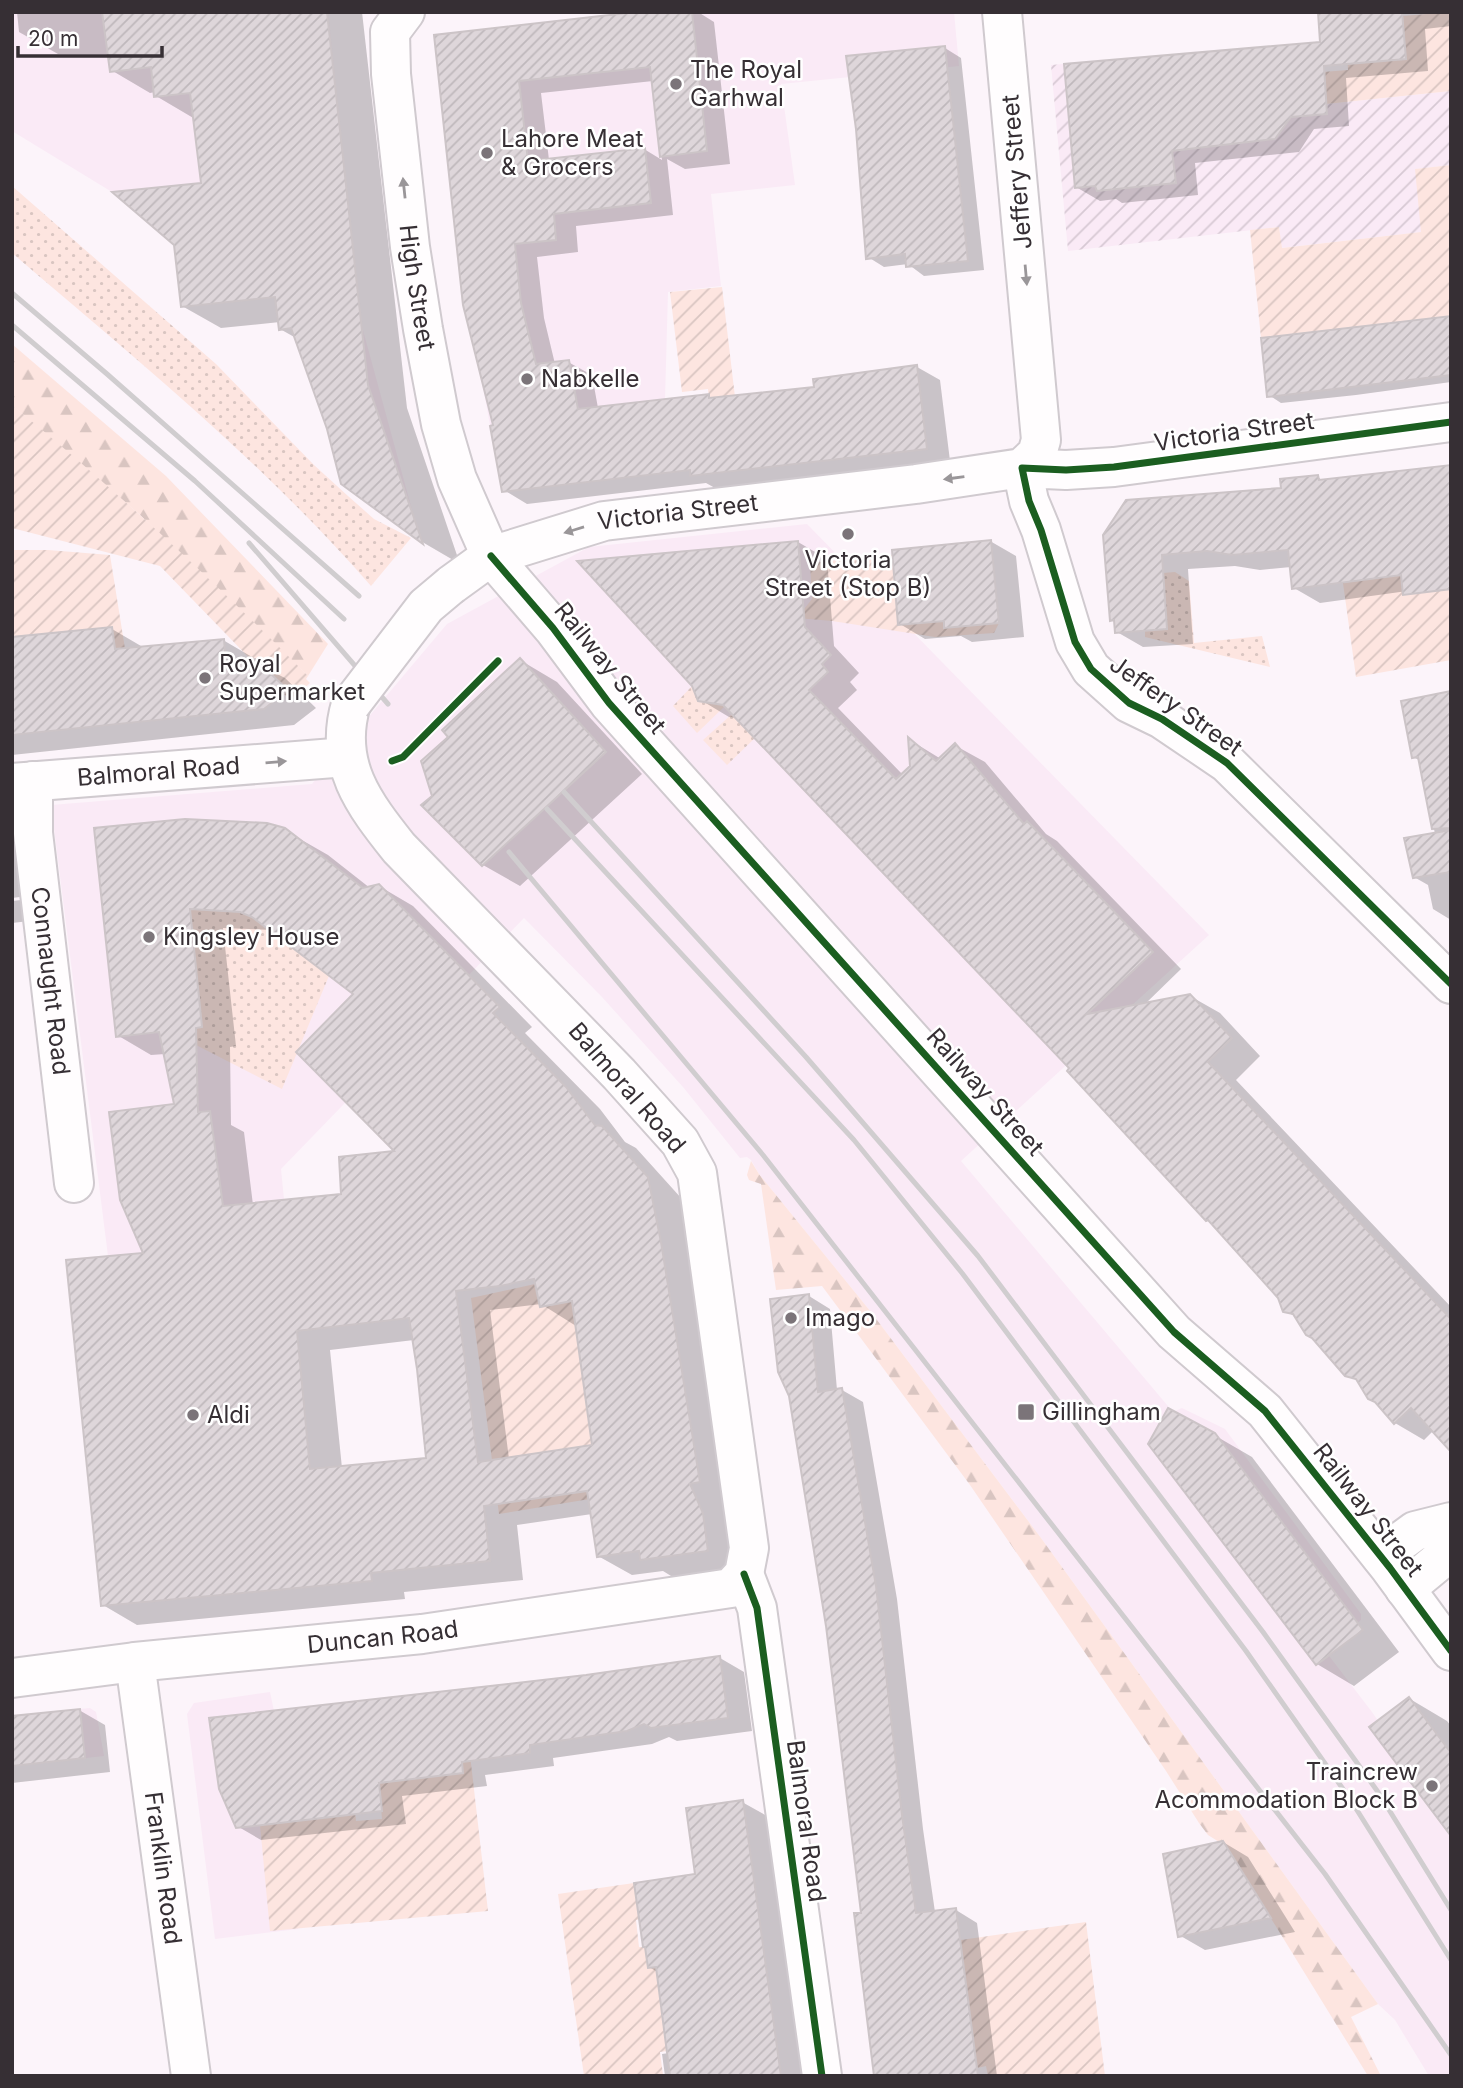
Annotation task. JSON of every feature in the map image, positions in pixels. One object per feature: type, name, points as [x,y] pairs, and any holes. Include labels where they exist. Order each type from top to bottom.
[{"type":"street","name":"High Street","points":[[405,12],[390,32],[391,74],[410,247],[442,424],[457,479],[491,556]]},
{"type":"street","name":"Jeffery Street","points":[[1002,12],[1041,440],[1037,454],[1022,468],[1029,501],[1041,530],[1075,642],[1091,669],[1129,703],[1162,719],[1227,763],[1451,984]]},
{"type":"street","name":"Victoria Street","points":[[491,556],[604,521],[916,484],[1022,468],[1066,470],[1114,467],[1451,422]]},
{"type":"street","name":"Balmoral Road","points":[[491,556],[426,606],[351,704],[345,724],[347,757],[367,807],[399,848],[619,1074],[680,1142],[697,1173],[748,1548],[744,1574],[757,1608],[822,2076]]},
{"type":"street","name":"Railway Street","points":[[491,556],[553,628],[607,701],[1174,1332],[1265,1411],[1381,1556],[1451,1651]]},
{"type":"street","name":"Balmoral Road","points":[[23,782],[347,757]]},
{"type":"street","name":"Connaught Road","points":[[23,782],[33,832],[74,1183]]},
{"type":"street","points":[[1381,1556],[1415,1531],[1451,1522]]},
{"type":"street","points":[[1405,1589],[1451,1551]]},
{"type":"street","name":"Duncan Road","points":[[12,1678],[135,1662],[435,1632],[731,1588],[744,1574]]},
{"type":"street","name":"Franklin Road","points":[[135,1662],[191,2076]]},
{"type":"shaded area","points":[[12,12],[328,12],[361,323],[415,521],[408,533],[371,506],[343,462],[336,464],[314,391],[309,326],[279,330],[276,310],[301,308],[299,295],[181,307],[174,245],[112,192],[12,131]]},
{"type":"shaded area","points":[[636,12],[954,12],[959,66],[781,84],[795,185],[711,194],[721,286],[668,292],[665,399],[673,472],[500,481],[454,225],[435,44],[439,38]]},
{"type":"shaded area","points":[[1320,42],[1326,104],[1451,91],[1451,165],[1416,169],[1422,232],[1281,248],[1279,227],[1068,251],[1051,65]]},
{"type":"shaded area","points":[[807,524],[1209,935],[961,1161],[1173,1412],[1182,1408],[1225,1429],[1361,1614],[1361,1620],[1323,1648],[1372,1712],[1428,1794],[1427,1802],[1451,1837],[1451,2076],[1429,2076],[1395,2020],[1378,2004],[1041,1538],[871,1312],[759,1174],[751,1160],[747,1157],[740,1158],[683,1087],[602,997],[524,918],[281,1169],[322,1585],[101,1606],[66,1260],[108,1256],[51,805],[312,784],[447,624],[589,547]]},
{"type":"shaded area","points":[[270,1692],[298,1929],[215,1939],[187,1714],[194,1703]]},
{"type":"shaded area","points":[[90,1708],[96,1712],[104,1756],[12,1766],[12,1716]]},
{"type":"green space","points":[[1451,12],[1451,91],[1326,104],[1323,72],[1348,70],[1344,20],[1406,58],[1403,16]]},
{"type":"green space","points":[[1451,165],[1451,316],[1261,338],[1250,230],[1279,227],[1282,248],[1421,232],[1415,169]]},
{"type":"green space","points":[[12,186],[216,364],[314,465],[374,519],[411,538],[371,586],[287,497],[198,413],[12,253]]},
{"type":"green space","points":[[722,287],[735,397],[711,418],[708,389],[682,392],[670,292]]},
{"type":"green space","points":[[12,344],[166,476],[328,644],[308,676],[140,515],[12,405]]},
{"type":"green space","points":[[12,405],[127,503],[200,571],[308,676],[306,679],[310,683],[289,699],[160,566],[12,528]]},
{"type":"green space","points":[[12,546],[13,550],[110,555],[126,655],[117,663],[112,627],[52,672],[48,633],[12,637]]},
{"type":"green space","points":[[892,555],[894,580],[938,575],[897,605],[899,625],[944,621],[945,628],[999,623],[994,633],[935,637],[797,618],[812,599],[810,563]]},
{"type":"green space","points":[[1399,562],[1403,595],[1451,564],[1451,660],[1356,677],[1343,583],[1363,580]]},
{"type":"green space","points":[[1175,572],[1189,581],[1194,643],[1262,636],[1270,667],[1145,637],[1145,631],[1167,629],[1163,573]]},
{"type":"green space","points":[[692,686],[725,706],[697,733],[673,706]]},
{"type":"green space","points":[[732,714],[755,738],[727,765],[703,740]]},
{"type":"green space","points":[[190,908],[240,912],[252,917],[331,971],[282,1089],[196,1045],[196,1028],[202,1026]]},
{"type":"green space","points":[[751,1161],[871,1312],[1041,1538],[1378,2004],[1351,2017],[1381,2076],[1368,2076],[1227,1847],[1208,1835],[1199,1823],[970,1485],[822,1286],[776,1290],[761,1184],[749,1180],[747,1175]]},
{"type":"green space","points":[[535,1284],[540,1307],[609,1293],[630,1439],[534,1454],[540,1498],[637,1484],[638,1491],[499,1514],[471,1298]]},
{"type":"green space","points":[[469,1746],[488,1911],[270,1931],[260,1825],[350,1760],[356,1821],[382,1819],[379,1783],[463,1773],[460,1747]]},
{"type":"green space","points":[[634,1883],[636,1898],[648,1896],[691,1912],[636,1920],[639,1947],[645,1947],[648,1968],[697,1961],[714,2045],[660,2052],[663,2075],[676,2076],[584,2076],[558,1894]]},
{"type":"green space","points":[[1086,1922],[1105,2076],[988,2076],[986,2066],[977,2068],[974,2046],[928,2052],[961,1961],[961,1940]]},
{"type":"building","points":[[102,12],[327,12],[368,385],[423,544],[341,484],[327,429],[291,328],[279,330],[275,297],[181,307],[174,245],[112,192],[201,183],[190,93],[154,97],[151,67],[110,72]]},
{"type":"building","points":[[636,12],[692,12],[707,151],[660,157],[650,67],[519,81],[528,161],[645,148],[651,203],[554,214],[556,240],[515,244],[521,303],[536,364],[569,360],[578,409],[709,394],[709,398],[814,387],[813,379],[917,365],[927,449],[690,476],[690,470],[502,492],[490,426],[493,425],[463,305],[434,35]]},
{"type":"building","points":[[1318,12],[1402,12],[1406,59],[1324,66],[1327,114],[1291,117],[1275,139],[1172,151],[1176,183],[1097,191],[1095,186],[1075,188],[1064,64],[1320,42]]},
{"type":"building","points":[[945,46],[968,261],[906,267],[905,254],[866,259],[856,129],[846,56]]},
{"type":"building","points":[[1451,316],[1451,375],[1267,397],[1261,338]]},
{"type":"building","points":[[1451,465],[1451,589],[1403,595],[1401,575],[1292,589],[1288,550],[1232,555],[1207,551],[1162,555],[1167,629],[1115,633],[1114,620],[1110,621],[1103,535],[1126,500],[1281,488],[1280,479],[1318,475],[1319,480]]},
{"type":"building","points":[[991,540],[999,623],[944,628],[944,621],[898,625],[892,550]]},
{"type":"building","points":[[798,541],[805,627],[831,655],[822,664],[828,672],[809,690],[896,779],[910,766],[908,737],[936,761],[955,743],[1024,824],[1027,821],[1153,952],[1087,1014],[1190,994],[1232,1038],[1208,1062],[1451,1319],[1451,1452],[1411,1408],[1394,1424],[1375,1402],[1368,1399],[1356,1379],[1345,1376],[1312,1338],[1306,1335],[1293,1314],[1283,1312],[1278,1298],[1208,1220],[1206,1221],[1067,1071],[1069,1068],[723,705],[698,701],[692,686],[577,561]]},
{"type":"building","points":[[112,627],[115,649],[224,639],[226,665],[255,659],[288,690],[264,709],[12,735],[12,637]]},
{"type":"building","points":[[520,658],[606,752],[482,866],[421,805],[432,796],[421,761],[448,737],[442,730]]},
{"type":"building","points":[[1451,691],[1451,828],[1432,829],[1418,757],[1412,758],[1401,701]]},
{"type":"building","points":[[185,819],[267,823],[285,828],[363,888],[379,884],[500,1007],[493,1013],[566,1087],[595,1125],[602,1126],[648,1177],[700,1482],[690,1484],[703,1513],[708,1551],[640,1560],[639,1551],[597,1557],[587,1491],[484,1506],[490,1561],[371,1573],[372,1581],[101,1606],[66,1260],[143,1253],[120,1200],[109,1112],[174,1104],[159,1032],[116,1037],[94,828]],"holes":[[[190,909],[240,912],[252,917],[353,994],[296,1052],[394,1151],[339,1157],[341,1194],[223,1206],[210,1111],[198,1112],[196,1028],[202,1027]],[[534,1279],[540,1307],[572,1301],[592,1445],[478,1462],[456,1291]],[[409,1318],[426,1458],[310,1469],[297,1331]]]},
{"type":"building","points":[[1451,830],[1451,872],[1413,878],[1404,838]]},
{"type":"building","points":[[809,1294],[818,1392],[842,1388],[876,1586],[916,1913],[956,1908],[978,2076],[874,2076],[854,1913],[861,1913],[826,1626],[789,1396],[778,1372],[770,1299]]},
{"type":"building","points":[[1168,1408],[1215,1433],[1363,1630],[1316,1665],[1148,1444]]},
{"type":"building","points":[[720,1656],[728,1718],[651,1728],[644,1724],[627,1731],[530,1745],[530,1753],[462,1762],[463,1773],[379,1783],[382,1811],[236,1828],[219,1789],[209,1718],[586,1675]]},
{"type":"building","name":"Traincrew Acommodation Block B","points":[[1409,1697],[1451,1753],[1451,1836],[1369,1727]]},
{"type":"building","points":[[80,1709],[85,1758],[12,1766],[12,1716]]},
{"type":"building","points":[[743,1800],[781,2076],[670,2076],[656,1967],[648,1968],[634,1883],[695,1874],[686,1808]]},
{"type":"building","points":[[1223,1841],[1271,1918],[1178,1937],[1163,1854]]},
{"type":"railway","points":[[12,293],[359,596]]},
{"type":"railway","points":[[12,325],[195,481],[344,619]]},
{"type":"railway","points":[[249,543],[388,704]]},
{"type":"railway","points":[[564,792],[806,1057],[978,1256],[1263,1632],[1378,1792],[1451,1910]]},
{"type":"railway","points":[[547,809],[854,1140],[962,1273],[1246,1651],[1350,1799],[1451,1960]]},
{"type":"railway","points":[[509,852],[763,1155],[1325,1874],[1451,2055]]},
{"type":"cycle path","points":[[1451,422],[1114,467],[1066,470],[1022,468],[1029,501],[1041,530],[1075,642],[1091,669],[1129,703],[1162,719],[1227,763],[1451,984]]},
{"type":"cycle path","points":[[491,556],[553,628],[609,703],[1174,1332],[1265,1411],[1390,1568],[1451,1651]]},
{"type":"cycle path","points":[[392,761],[403,757],[498,661]]},
{"type":"cycle path","points":[[744,1574],[757,1608],[822,2076]]},
{"type":"place","name":"The Royal Garhwal","points":[[676,84]]},
{"type":"place","name":"Lahore Meat & Grocers","points":[[487,153]]},
{"type":"place","name":"Nabkelle","points":[[527,379]]},
{"type":"place","name":"Victoria Street (Stop B)","points":[[848,534]]},
{"type":"place","name":"Royal Supermarket","points":[[205,678]]},
{"type":"place","name":"Kingsley House","points":[[149,937]]},
{"type":"place","name":"Imago","points":[[791,1318]]},
{"type":"place","name":"Gillingham","points":[[1026,1412]]},
{"type":"place","name":"Aldi","points":[[193,1415]]},
{"type":"place","name":"Traincrew Acommodation Block B","points":[[1432,1786]]}]
